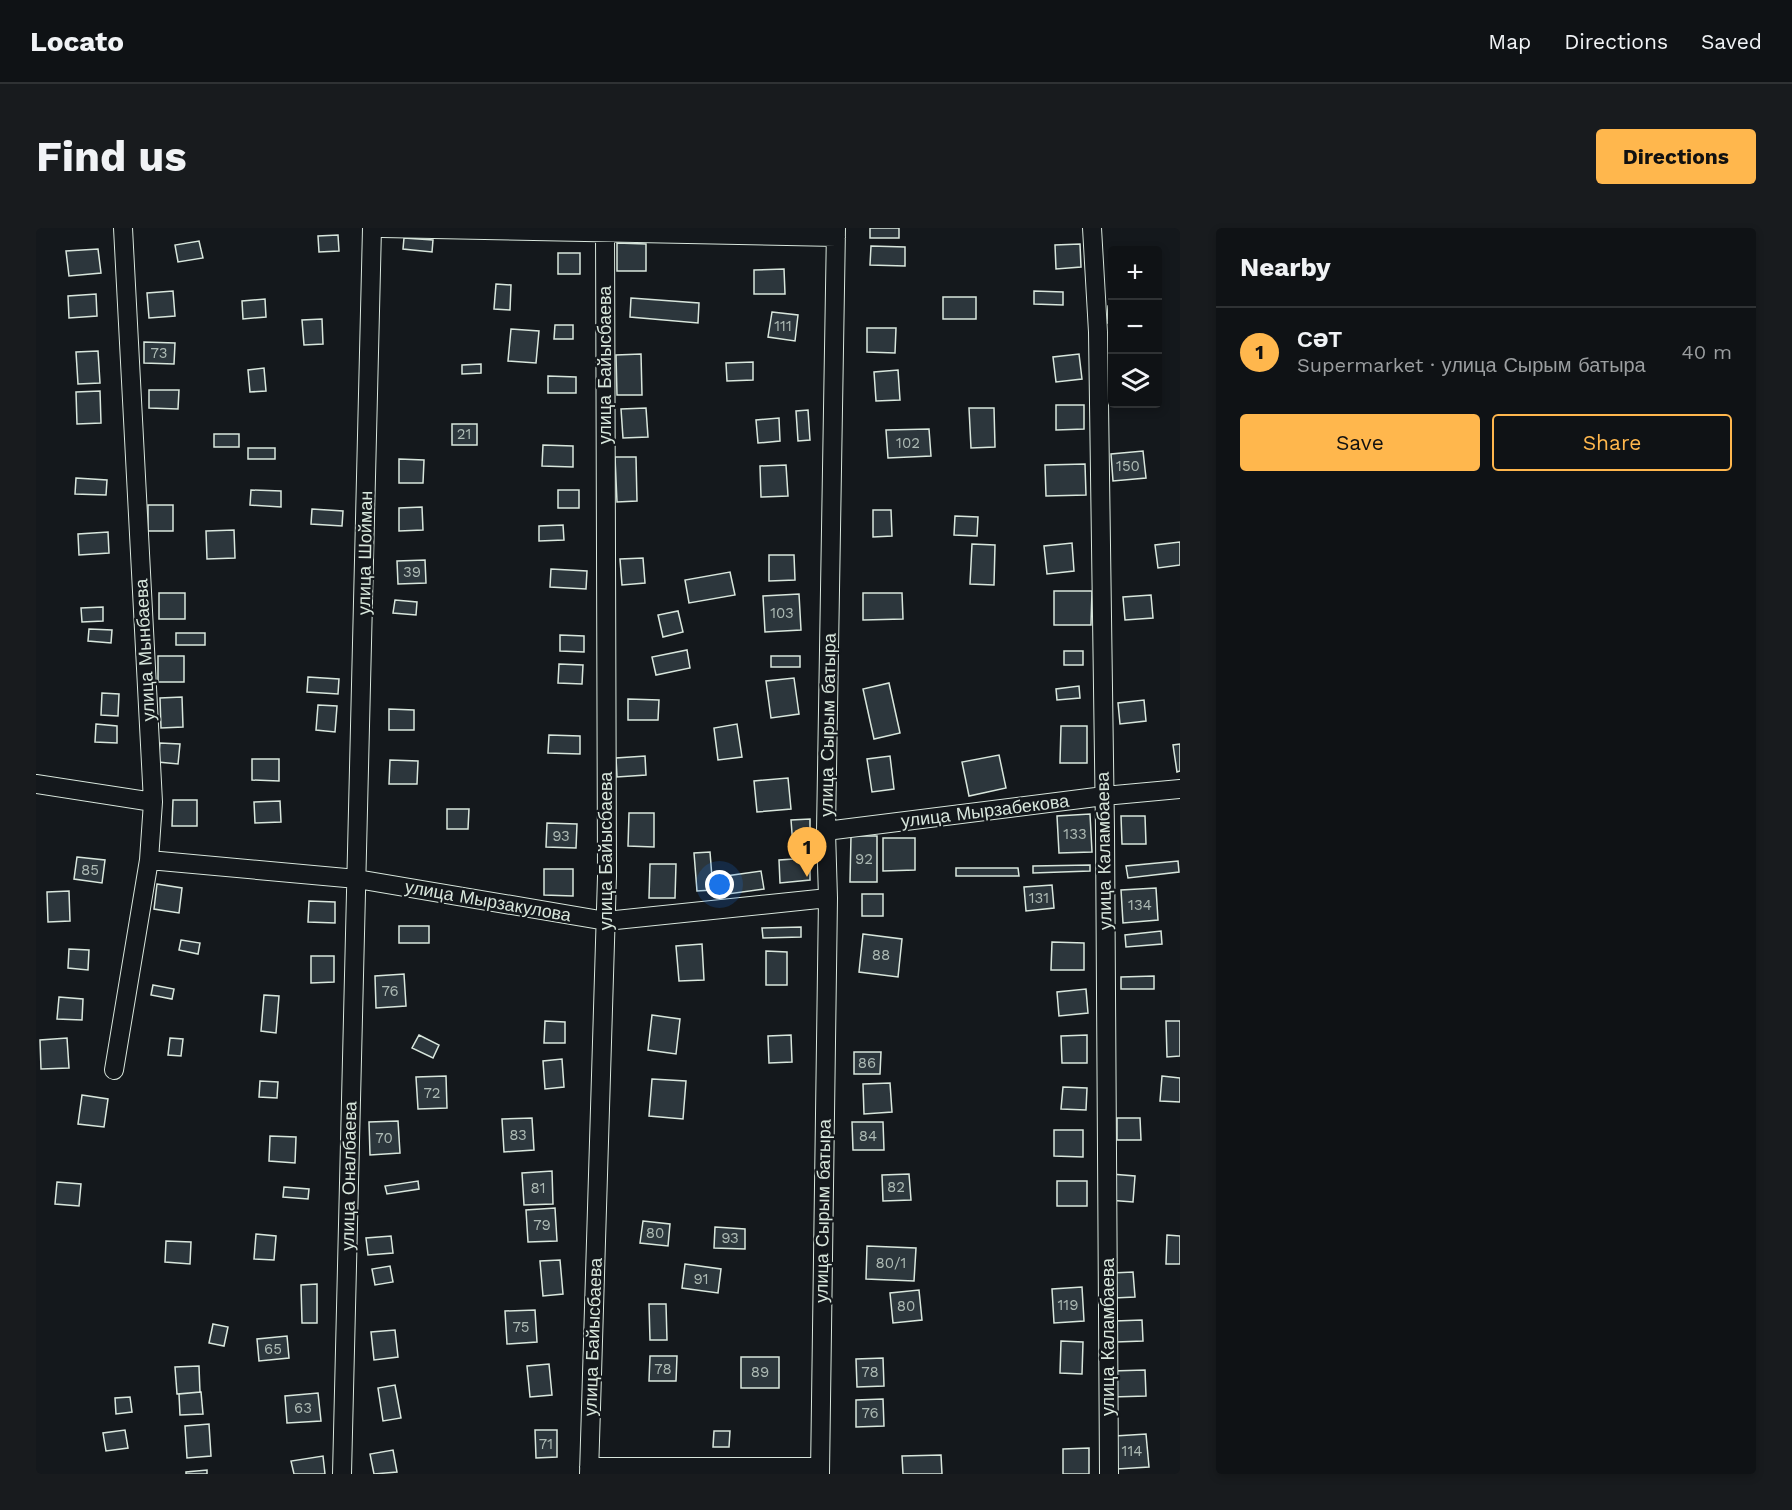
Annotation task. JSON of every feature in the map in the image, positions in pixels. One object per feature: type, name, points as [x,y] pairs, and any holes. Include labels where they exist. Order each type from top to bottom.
[{"type":"street","name":"улица Мынбаева","points":[[114,1070],[149,860],[153,802],[123,228]]},
{"type":"street","name":"улица Шойман","points":[[357,878],[372,228]]},
{"type":"street","points":[[382,228],[836,233]]},
{"type":"street","name":"улица Каламбаева","points":[[1092,228],[1098,332],[1104,796],[1108,1474]]},
{"type":"street","name":"улица Байысбаева","points":[[589,1470],[606,921],[604,231]]},
{"type":"street","name":"улица Сырым батыра","points":[[820,1470],[828,898],[826,831],[836,233]]},
{"type":"street","points":[[36,784],[153,802]]},
{"type":"street","name":"улица Мырзабекова","points":[[826,831],[1104,796],[1180,789]]},
{"type":"street","name":"улица Мырзакулова","points":[[149,860],[357,878],[606,921],[828,898]]},
{"type":"street","name":"улица Оналбаева","points":[[342,1474],[357,878]]},
{"type":"street","points":[[589,1470],[820,1470]]},
{"type":"building","points":[[870,228],[899,228],[899,238],[870,238]]},
{"type":"building","points":[[338,235],[339,251],[319,252],[318,236]]},
{"type":"building","points":[[404,238],[433,240],[432,252],[403,249]]},
{"type":"building","points":[[199,241],[203,258],[178,262],[175,245]]},
{"type":"building","points":[[617,243],[646,244],[646,271],[617,271]]},
{"type":"building","points":[[1080,244],[1081,267],[1056,269],[1055,245]]},
{"type":"building","points":[[871,246],[905,247],[905,266],[870,265]]},
{"type":"building","points":[[98,249],[101,273],[69,276],[66,251]]},
{"type":"building","points":[[558,253],[580,253],[580,274],[558,274]]},
{"type":"building","points":[[784,269],[785,294],[754,294],[754,270]]},
{"type":"building","points":[[496,284],[511,285],[510,310],[494,309]]},
{"type":"building","points":[[173,291],[175,316],[149,318],[147,293]]},
{"type":"building","points":[[1034,291],[1063,292],[1063,305],[1034,304]]},
{"type":"building","points":[[96,294],[97,316],[69,318],[68,296]]},
{"type":"building","points":[[943,297],[976,297],[976,319],[943,319]]},
{"type":"building","points":[[631,298],[699,303],[698,323],[630,317]]},
{"type":"building","points":[[265,299],[266,317],[243,319],[242,301]]},
{"type":"building","points":[[772,312],[798,315],[795,341],[768,337]]},
{"type":"building","points":[[322,319],[323,344],[304,345],[302,320]]},
{"type":"building","points":[[555,325],[573,325],[573,339],[554,339]]},
{"type":"building","points":[[867,328],[896,328],[895,353],[867,352]]},
{"type":"building","points":[[511,329],[539,331],[536,363],[508,361]]},
{"type":"building","points":[[144,342],[175,343],[174,364],[144,363]]},
{"type":"building","points":[[98,351],[100,383],[78,384],[76,352]]},
{"type":"building","points":[[641,354],[642,395],[617,395],[616,355]]},
{"type":"building","points":[[1079,354],[1082,379],[1056,382],[1053,357]]},
{"type":"building","points":[[753,362],[753,380],[727,381],[726,363]]},
{"type":"building","points":[[481,364],[481,373],[462,374],[462,365]]},
{"type":"building","points":[[264,368],[266,391],[250,392],[248,370]]},
{"type":"building","points":[[898,370],[900,400],[876,401],[874,372]]},
{"type":"building","points":[[548,376],[576,377],[576,393],[548,393]]},
{"type":"building","points":[[149,390],[179,390],[178,409],[149,408]]},
{"type":"building","points":[[100,391],[101,423],[77,424],[76,392]]},
{"type":"building","points":[[1056,405],[1084,405],[1084,429],[1056,430]]},
{"type":"building","points":[[646,408],[648,437],[623,438],[621,409]]},
{"type":"building","points":[[969,408],[994,408],[995,447],[971,448]]},
{"type":"building","points":[[808,410],[810,440],[798,441],[796,411]]},
{"type":"building","points":[[779,418],[780,441],[758,443],[756,420]]},
{"type":"building","points":[[452,424],[477,424],[477,445],[452,445]]},
{"type":"building","points":[[929,429],[931,456],[888,458],[886,430]]},
{"type":"building","points":[[214,434],[239,434],[239,447],[214,447]]},
{"type":"building","points":[[543,445],[573,446],[573,467],[542,466]]},
{"type":"building","points":[[248,448],[275,448],[275,459],[248,459]]},
{"type":"building","points":[[1143,451],[1146,478],[1113,481],[1111,454]]},
{"type":"building","points":[[615,457],[636,457],[637,501],[617,502]]},
{"type":"building","points":[[399,459],[424,460],[423,483],[399,483]]},
{"type":"building","points":[[1085,464],[1086,495],[1046,496],[1045,465]]},
{"type":"building","points":[[786,465],[788,496],[761,497],[760,466]]},
{"type":"building","points":[[76,478],[107,480],[106,495],[75,494]]},
{"type":"building","points":[[251,490],[281,491],[281,507],[250,505]]},
{"type":"building","points":[[558,490],[579,490],[579,508],[558,508]]},
{"type":"building","points":[[148,505],[173,505],[173,531],[148,531]]},
{"type":"building","points":[[422,507],[423,530],[399,531],[399,508]]},
{"type":"building","points":[[312,509],[343,511],[342,526],[311,524]]},
{"type":"building","points":[[873,510],[891,510],[892,536],[873,537]]},
{"type":"building","points":[[955,516],[978,517],[977,536],[954,535]]},
{"type":"building","points":[[563,525],[564,540],[539,541],[539,526]]},
{"type":"building","points":[[234,530],[235,558],[207,559],[206,531]]},
{"type":"building","points":[[108,532],[109,553],[79,555],[78,534]]},
{"type":"building","points":[[1180,542],[1180,565],[1158,568],[1155,545]]},
{"type":"building","points":[[1072,543],[1074,571],[1047,574],[1044,546]]},
{"type":"building","points":[[972,544],[995,545],[994,585],[970,584]]},
{"type":"building","points":[[769,555],[794,555],[795,580],[769,581]]},
{"type":"building","points":[[643,558],[645,583],[622,585],[620,559]]},
{"type":"building","points":[[425,560],[426,583],[398,584],[397,561]]},
{"type":"building","points":[[551,569],[587,571],[586,589],[550,587]]},
{"type":"building","points":[[730,572],[735,595],[689,603],[685,580]]},
{"type":"building","points":[[1054,591],[1092,591],[1091,625],[1054,625]]},
{"type":"building","points":[[159,593],[185,593],[185,619],[159,619]]},
{"type":"building","points":[[863,593],[902,593],[903,619],[863,620]]},
{"type":"building","points":[[799,594],[801,630],[765,632],[763,596]]},
{"type":"building","points":[[1151,595],[1153,618],[1125,620],[1123,597]]},
{"type":"building","points":[[395,600],[417,602],[416,615],[393,613]]},
{"type":"building","points":[[103,607],[103,621],[82,622],[81,608]]},
{"type":"building","points":[[678,611],[683,632],[663,637],[658,615]]},
{"type":"building","points":[[89,629],[112,630],[111,643],[88,641]]},
{"type":"building","points":[[176,633],[205,633],[205,645],[176,645]]},
{"type":"building","points":[[560,635],[584,636],[584,652],[560,651]]},
{"type":"building","points":[[687,650],[690,668],[656,675],[652,657]]},
{"type":"building","points":[[1064,651],[1083,651],[1083,665],[1064,665]]},
{"type":"building","points":[[158,656],[184,656],[184,682],[158,682]]},
{"type":"building","points":[[771,656],[800,656],[800,667],[771,667]]},
{"type":"building","points":[[559,664],[583,665],[582,684],[558,683]]},
{"type":"building","points":[[308,677],[339,679],[338,694],[307,692]]},
{"type":"building","points":[[794,678],[799,714],[771,718],[766,681]]},
{"type":"building","points":[[889,683],[900,733],[874,739],[863,689]]},
{"type":"building","points":[[1079,686],[1080,698],[1057,700],[1056,689]]},
{"type":"building","points":[[102,693],[119,694],[118,716],[101,715]]},
{"type":"building","points":[[182,697],[183,727],[161,728],[160,698]]},
{"type":"building","points":[[628,699],[659,700],[658,720],[628,720]]},
{"type":"building","points":[[1144,700],[1146,721],[1120,724],[1118,703]]},
{"type":"building","points":[[318,705],[337,706],[335,732],[316,730]]},
{"type":"building","points":[[389,709],[414,710],[414,730],[389,730]]},
{"type":"building","points":[[96,724],[117,726],[117,743],[95,742]]},
{"type":"building","points":[[737,724],[742,757],[718,760],[714,728]]},
{"type":"building","points":[[1061,726],[1087,726],[1087,763],[1060,763]]},
{"type":"building","points":[[549,735],[580,736],[580,754],[548,753]]},
{"type":"building","points":[[160,743],[180,744],[178,764],[158,762]]},
{"type":"building","points":[[1180,744],[1180,771],[1177,772],[1173,745]]},
{"type":"building","points":[[999,755],[1006,788],[969,796],[962,762]]},
{"type":"building","points":[[645,756],[646,775],[617,777],[616,758]]},
{"type":"building","points":[[890,756],[894,789],[872,792],[867,759]]},
{"type":"building","points":[[252,759],[279,759],[279,781],[252,780]]},
{"type":"building","points":[[390,760],[418,761],[417,784],[389,784]]},
{"type":"building","points":[[788,778],[791,809],[757,812],[754,781]]},
{"type":"building","points":[[173,800],[197,800],[197,826],[172,826]]},
{"type":"building","points":[[280,801],[281,822],[255,823],[254,802]]},
{"type":"building","points":[[447,809],[469,809],[468,829],[447,829]]},
{"type":"building","points":[[629,813],[654,813],[654,847],[628,846]]},
{"type":"building","points":[[1090,814],[1092,852],[1059,853],[1057,816]]},
{"type":"building","points":[[1121,816],[1145,816],[1146,844],[1122,844]]},
{"type":"building","points":[[810,819],[810,880],[780,883],[779,860],[794,859],[791,820]]},
{"type":"building","points":[[547,823],[577,824],[576,848],[546,847]]},
{"type":"building","points":[[851,836],[877,836],[877,882],[850,882]]},
{"type":"building","points":[[883,838],[915,838],[915,870],[883,871]]},
{"type":"building","points":[[710,852],[713,890],[697,891],[694,853]]},
{"type":"building","points":[[77,857],[105,860],[102,883],[74,879]]},
{"type":"building","points":[[1178,861],[1179,872],[1128,878],[1126,866]]},
{"type":"building","points":[[650,864],[676,864],[675,898],[649,898]]},
{"type":"building","points":[[1090,865],[1090,871],[1033,873],[1033,866]]},
{"type":"building","points":[[956,868],[1018,868],[1019,876],[956,876]]},
{"type":"building","points":[[544,869],[573,869],[573,896],[544,895]]},
{"type":"building","points":[[761,871],[764,889],[728,894],[726,876]]},
{"type":"building","points":[[157,884],[182,888],[179,913],[154,909]]},
{"type":"building","points":[[1052,885],[1054,908],[1026,911],[1024,887]]},
{"type":"building","points":[[1156,888],[1158,920],[1123,923],[1121,890]]},
{"type":"building","points":[[69,891],[70,921],[48,922],[47,892]]},
{"type":"building","points":[[862,894],[883,894],[883,916],[862,916]]},
{"type":"building","points":[[309,901],[335,902],[335,923],[308,922]]},
{"type":"building","points":[[399,926],[429,926],[429,943],[399,943]]},
{"type":"building","points":[[801,927],[801,937],[763,938],[762,928]]},
{"type":"building","points":[[1161,931],[1162,944],[1126,947],[1125,935]]},
{"type":"building","points":[[863,934],[902,939],[898,977],[859,972]]},
{"type":"building","points":[[181,940],[200,943],[198,954],[179,950]]},
{"type":"building","points":[[1052,942],[1084,943],[1084,970],[1051,970]]},
{"type":"building","points":[[702,944],[704,980],[679,981],[676,946]]},
{"type":"building","points":[[69,949],[89,950],[88,970],[68,968]]},
{"type":"building","points":[[766,951],[787,952],[787,985],[766,985]]},
{"type":"building","points":[[311,956],[334,956],[334,982],[311,983]]},
{"type":"building","points":[[404,974],[406,1006],[376,1008],[375,976]]},
{"type":"building","points":[[1154,976],[1154,989],[1121,989],[1121,977]]},
{"type":"building","points":[[153,985],[174,989],[172,999],[151,995]]},
{"type":"building","points":[[1086,989],[1088,1013],[1059,1016],[1057,992]]},
{"type":"building","points":[[264,995],[279,996],[276,1033],[261,1031]]},
{"type":"building","points":[[59,997],[83,999],[82,1020],[57,1019]]},
{"type":"building","points":[[652,1015],[680,1019],[676,1054],[648,1050]]},
{"type":"building","points":[[545,1021],[565,1022],[565,1043],[544,1043]]},
{"type":"building","points":[[1166,1021],[1180,1021],[1180,1056],[1167,1057]]},
{"type":"building","points":[[419,1035],[439,1045],[433,1058],[412,1048]]},
{"type":"building","points":[[791,1035],[792,1062],[769,1063],[768,1036]]},
{"type":"building","points":[[1087,1035],[1087,1063],[1062,1063],[1061,1036]]},
{"type":"building","points":[[67,1038],[69,1068],[41,1069],[40,1040]]},
{"type":"building","points":[[170,1038],[183,1039],[181,1056],[168,1055]]},
{"type":"building","points":[[854,1052],[881,1052],[880,1074],[854,1074]]},
{"type":"building","points":[[562,1059],[564,1087],[545,1089],[543,1061]]},
{"type":"building","points":[[446,1076],[447,1108],[418,1109],[416,1077]]},
{"type":"building","points":[[1162,1076],[1180,1078],[1180,1102],[1160,1101]]},
{"type":"building","points":[[652,1079],[686,1081],[683,1119],[649,1116]]},
{"type":"building","points":[[260,1081],[278,1082],[277,1098],[259,1097]]},
{"type":"building","points":[[890,1083],[892,1112],[864,1114],[863,1084]]},
{"type":"building","points":[[1063,1087],[1087,1088],[1086,1110],[1061,1109]]},
{"type":"building","points":[[82,1095],[108,1099],[104,1127],[78,1124]]},
{"type":"building","points":[[532,1118],[534,1150],[504,1152],[502,1119]]},
{"type":"building","points":[[1117,1118],[1140,1118],[1141,1140],[1117,1140]]},
{"type":"building","points":[[398,1121],[400,1153],[370,1155],[369,1122]]},
{"type":"building","points":[[852,1122],[883,1122],[884,1150],[853,1150]]},
{"type":"building","points":[[1054,1130],[1083,1130],[1083,1157],[1054,1156]]},
{"type":"building","points":[[270,1136],[296,1137],[295,1163],[269,1161]]},
{"type":"building","points":[[552,1171],[553,1204],[524,1205],[522,1173]]},
{"type":"building","points":[[909,1174],[911,1200],[883,1201],[882,1175]]},
{"type":"building","points":[[1111,1174],[1135,1176],[1133,1202],[1108,1200]]},
{"type":"building","points":[[418,1181],[419,1189],[387,1194],[385,1186]]},
{"type":"building","points":[[1057,1181],[1087,1181],[1087,1206],[1057,1206]]},
{"type":"building","points":[[57,1182],[81,1184],[79,1206],[55,1204]]},
{"type":"building","points":[[284,1187],[309,1189],[308,1199],[283,1197]]},
{"type":"building","points":[[555,1208],[557,1241],[528,1242],[526,1210]]},
{"type":"building","points":[[643,1221],[670,1224],[668,1246],[640,1243]]},
{"type":"building","points":[[715,1227],[745,1229],[745,1249],[714,1248]]},
{"type":"building","points":[[256,1234],[276,1236],[274,1260],[254,1259]]},
{"type":"building","points":[[1167,1235],[1180,1236],[1180,1264],[1166,1264]]},
{"type":"building","points":[[391,1236],[393,1253],[368,1255],[366,1238]]},
{"type":"building","points":[[166,1241],[191,1242],[190,1264],[165,1262]]},
{"type":"building","points":[[867,1246],[916,1248],[914,1281],[866,1279]]},
{"type":"building","points":[[560,1260],[563,1294],[543,1296],[540,1261]]},
{"type":"building","points":[[685,1264],[721,1269],[718,1293],[682,1288]]},
{"type":"building","points":[[390,1266],[393,1282],[375,1285],[372,1269]]},
{"type":"building","points":[[1133,1272],[1135,1297],[1114,1298],[1112,1273]]},
{"type":"building","points":[[317,1284],[317,1323],[302,1323],[301,1285]]},
{"type":"building","points":[[1082,1287],[1084,1321],[1054,1323],[1052,1289]]},
{"type":"building","points":[[919,1290],[922,1320],[893,1323],[890,1293]]},
{"type":"building","points":[[649,1304],[666,1304],[667,1340],[650,1340]]},
{"type":"building","points":[[535,1310],[537,1342],[507,1344],[505,1311]]},
{"type":"building","points":[[1142,1320],[1143,1341],[1116,1342],[1115,1321]]},
{"type":"building","points":[[213,1324],[228,1327],[224,1346],[209,1343]]},
{"type":"building","points":[[395,1330],[398,1357],[374,1360],[371,1332]]},
{"type":"building","points":[[287,1336],[289,1358],[259,1361],[257,1339]]},
{"type":"building","points":[[1061,1341],[1083,1342],[1082,1374],[1060,1373]]},
{"type":"building","points":[[650,1356],[677,1356],[676,1381],[649,1381]]},
{"type":"building","points":[[741,1357],[779,1357],[779,1388],[741,1388]]},
{"type":"building","points":[[883,1358],[884,1386],[857,1387],[856,1359]]},
{"type":"building","points":[[549,1364],[552,1395],[530,1397],[527,1366]]},
{"type":"building","points":[[199,1366],[200,1392],[177,1394],[175,1367]]},
{"type":"building","points":[[1145,1370],[1146,1396],[1112,1397],[1111,1371]]},
{"type":"building","points":[[395,1385],[401,1418],[383,1421],[378,1388]]},
{"type":"building","points":[[201,1392],[203,1414],[180,1415],[179,1394]]},
{"type":"building","points":[[318,1393],[321,1421],[287,1423],[285,1396]]},
{"type":"building","points":[[130,1397],[132,1412],[116,1414],[115,1398]]},
{"type":"building","points":[[883,1399],[884,1426],[856,1427],[856,1400]]},
{"type":"building","points":[[209,1424],[211,1456],[187,1458],[185,1426]]},
{"type":"building","points":[[125,1430],[128,1448],[106,1451],[103,1433]]},
{"type":"building","points":[[535,1430],[557,1430],[557,1457],[536,1458]]},
{"type":"building","points":[[714,1431],[730,1431],[729,1447],[713,1447]]},
{"type":"building","points":[[1146,1434],[1149,1467],[1117,1469],[1115,1436]]},
{"type":"building","points":[[1089,1448],[1089,1474],[1063,1474],[1063,1449]]},
{"type":"building","points":[[393,1450],[397,1472],[374,1474],[370,1454]]},
{"type":"building","points":[[941,1455],[942,1474],[903,1474],[902,1456]]},
{"type":"building","points":[[323,1456],[325,1474],[294,1474],[291,1461]]},
{"type":"building","points":[[207,1470],[207,1474],[186,1474],[186,1472]]},
{"type":"place","name":"СƏТ","points":[[807,877]]}]
